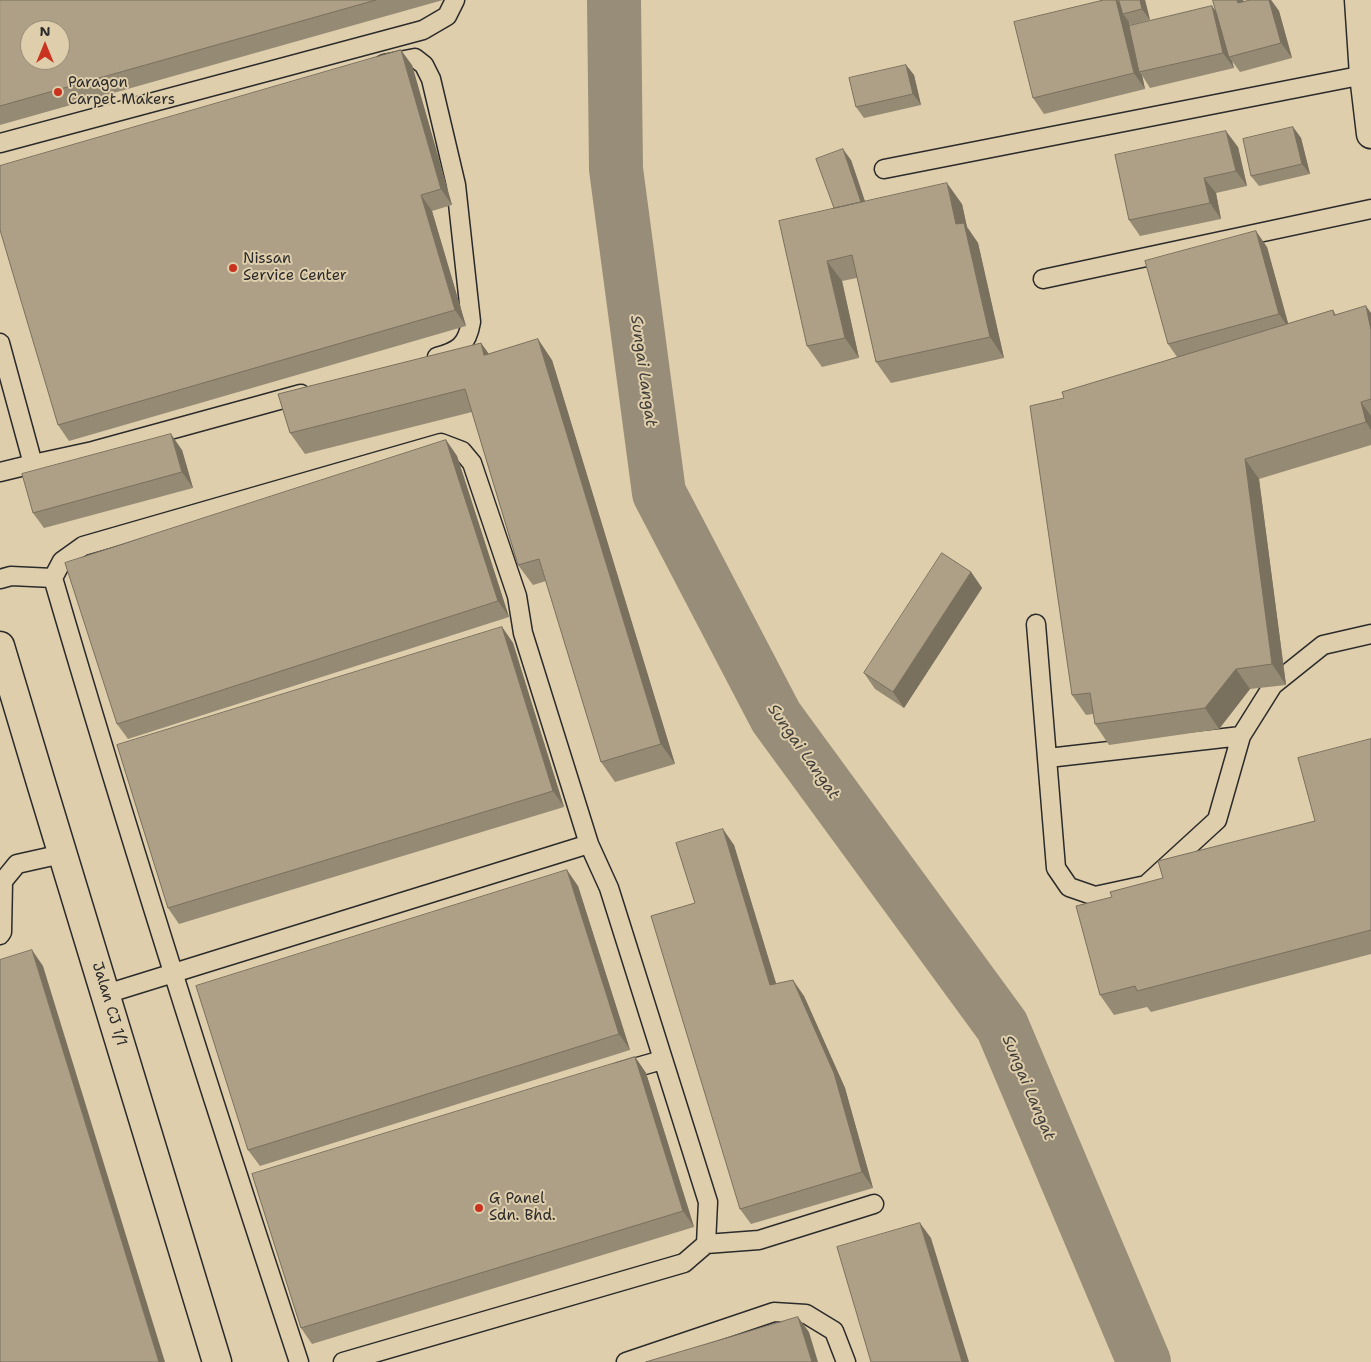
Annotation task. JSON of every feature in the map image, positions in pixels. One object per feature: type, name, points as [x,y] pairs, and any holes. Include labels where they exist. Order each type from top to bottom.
[{"type":"street","points":[[1359,0],[1364,75],[1371,131]]},
{"type":"street","name":"Jalan CJ 1/1","points":[[0,646],[217,1362]]},
{"type":"lane","points":[[0,143],[423,30],[447,16],[454,0]]},
{"type":"lane","points":[[367,67],[415,58],[424,65],[431,79],[456,185],[471,322],[469,337],[455,352],[417,362]]},
{"type":"lane","points":[[884,169],[1364,75]]},
{"type":"lane","points":[[1043,279],[1371,209]]},
{"type":"lane","points":[[0,344],[33,464]]},
{"type":"lane","points":[[0,472],[93,451],[322,388]]},
{"type":"lane","points":[[299,1362],[172,974],[104,754],[53,578],[62,561],[83,546],[441,443],[462,451],[472,463],[517,596],[523,633],[589,844],[609,888],[708,1202],[706,1244]]},
{"type":"lane","points":[[0,579],[11,576],[53,578]]},
{"type":"lane","points":[[1036,624],[1056,868],[1069,887],[1095,896],[1146,885],[1216,820],[1240,736],[1273,685],[1323,645],[1371,634]]},
{"type":"lane","points":[[504,639],[523,633]]},
{"type":"lane","points":[[1048,758],[1240,736]]},
{"type":"lane","points":[[104,754],[123,748]]},
{"type":"lane","points":[[106,994],[589,844]]},
{"type":"lane","points":[[0,935],[2,932],[3,881],[17,864],[62,854]]},
{"type":"lane","points":[[606,1076],[662,1060]]},
{"type":"lane","points":[[241,1186],[260,1180]]},
{"type":"lane","points":[[343,1362],[684,1263],[706,1244],[759,1240],[874,1204]]},
{"type":"lane","points":[[626,1362],[774,1312],[806,1314],[834,1331],[846,1362]]},
{"type":"building","name":"Paragon Carpet Makers","points":[[0,0],[376,0],[0,106]]},
{"type":"building","points":[[1104,0],[1116,0],[1134,73],[1033,98],[1014,22]]},
{"type":"building","points":[[1119,0],[1140,0],[1142,9],[1123,14]]},
{"type":"building","points":[[1213,0],[1237,0],[1238,3],[1250,0],[1269,0],[1281,43],[1229,57]]},
{"type":"building","points":[[1212,6],[1223,53],[1139,72],[1129,26]]},
{"type":"building","name":"Nissan Service Center","points":[[401,50],[441,189],[421,195],[455,310],[58,425],[0,230],[0,166]]},
{"type":"building","points":[[906,65],[913,94],[856,107],[849,78]]},
{"type":"building","points":[[1293,127],[1302,164],[1251,176],[1243,139]]},
{"type":"building","points":[[1226,131],[1236,171],[1204,178],[1210,203],[1129,220],[1115,155]]},
{"type":"building","points":[[843,149],[861,202],[834,208],[816,159]]},
{"type":"building","points":[[947,183],[956,224],[964,223],[990,337],[876,362],[852,255],[827,261],[845,338],[807,346],[779,221]]},
{"type":"building","points":[[1256,231],[1279,314],[1168,344],[1145,261]]},
{"type":"building","points":[[1366,306],[1371,330],[1371,399],[1361,402],[1366,422],[1245,459],[1272,664],[1236,669],[1205,708],[1095,724],[1090,693],[1072,695],[1030,406],[1064,398],[1062,392],[1333,310],[1334,315]]},
{"type":"building","points":[[538,339],[661,744],[601,762],[539,559],[518,565],[465,389],[290,433],[278,394],[481,343],[484,355]]},
{"type":"building","points":[[171,434],[182,472],[33,513],[22,474]]},
{"type":"building","points":[[446,440],[498,601],[117,724],[65,563]]},
{"type":"building","points":[[942,553],[971,572],[893,692],[864,673]]},
{"type":"building","points":[[502,627],[553,791],[168,908],[117,745]]},
{"type":"building","points":[[1371,739],[1371,930],[1137,991],[1135,986],[1100,995],[1076,906],[1112,897],[1110,892],[1163,878],[1158,861],[1315,821],[1298,758]]},
{"type":"building","points":[[723,829],[770,985],[793,980],[834,1073],[862,1172],[740,1209],[651,916],[695,903],[676,843]]},
{"type":"building","points":[[567,870],[619,1034],[248,1150],[196,986]]},
{"type":"building","points":[[32,950],[159,1362],[0,1362],[0,960]]},
{"type":"building","name":"G Panel Sdn. Bhd.","points":[[635,1057],[683,1211],[301,1328],[252,1174]]},
{"type":"building","points":[[920,1223],[962,1362],[871,1362],[837,1247]]},
{"type":"building","points":[[798,1317],[812,1362],[646,1362]]},
{"type":"waterway","name":"Sungai Langat","points":[[614,0],[616,169],[659,493],[776,717],[1002,1026],[1144,1362]]},
{"type":"place","name":"Paragon Carpet Makers","points":[[58,92]]},
{"type":"place","name":"Nissan Service Center","points":[[233,268]]},
{"type":"place","name":"G Panel Sdn. Bhd.","points":[[479,1208]]}]
